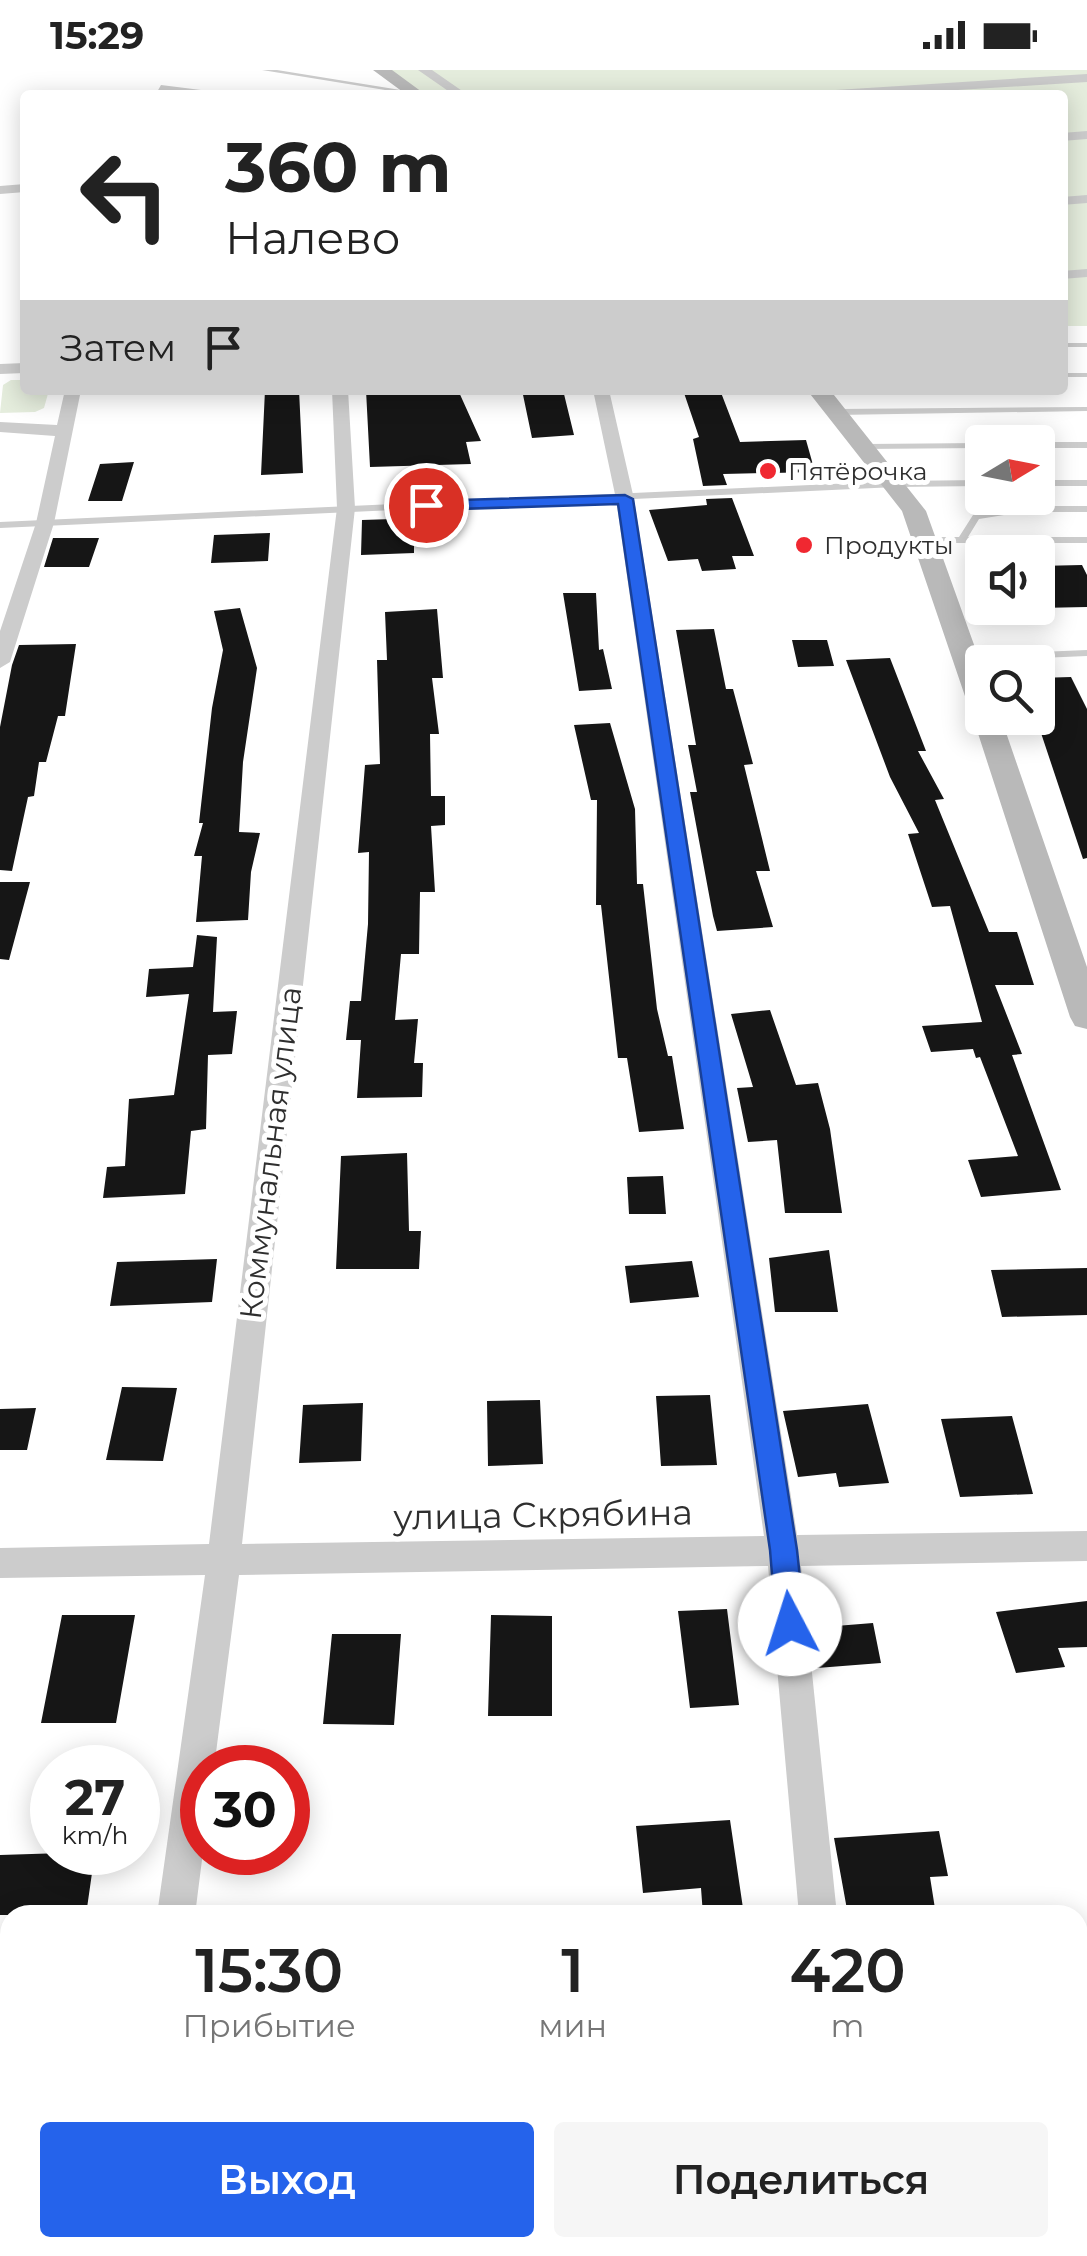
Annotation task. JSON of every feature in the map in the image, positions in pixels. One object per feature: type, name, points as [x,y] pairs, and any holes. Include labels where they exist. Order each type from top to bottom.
[{"type":"main road","points":[[381,70],[411,90]]},
{"type":"main road","points":[[822,395],[896,484],[926,540],[965,655]]},
{"type":"main road","points":[[992,735],[1087,1017]]},
{"type":"street","points":[[424,70],[454,90]]},
{"type":"street","points":[[897,90],[1081,78],[1087,88]]},
{"type":"street","points":[[161,89],[169,90]]},
{"type":"street","points":[[0,662],[46,523],[72,395]]},
{"type":"street","name":"Коммунальная улица","points":[[177,1905],[224,1560],[346,508],[340,395]]},
{"type":"street","points":[[602,395],[625,499],[784,1550],[817,1905]]},
{"type":"street","points":[[0,427],[64,431]]},
{"type":"street","name":"улица Скрябина","points":[[0,1563],[1087,1546]]},
{"type":"lane","points":[[265,70],[393,90]]},
{"type":"lane","points":[[338,70],[351,83]]},
{"type":"lane","points":[[836,412],[1087,409]]},
{"type":"lane","points":[[1055,445],[1087,445]]},
{"type":"lane","points":[[866,447],[965,446]]},
{"type":"lane","points":[[1055,483],[1087,483]]},
{"type":"lane","points":[[0,525],[965,484]]},
{"type":"lane","points":[[962,540],[976,517],[1024,509],[1087,509]]},
{"type":"lane","points":[[926,540],[1087,540]]},
{"type":"lane","points":[[1055,654],[1087,653]]},
{"type":"green space","points":[[388,70],[1087,70],[1087,326],[1068,326],[1068,90],[418,90]]},
{"type":"green space","points":[[20,380],[20,395],[48,395],[44,408],[0,413],[3,385]]},
{"type":"building","points":[[265,395],[299,395],[303,473],[261,475]]},
{"type":"building","points":[[366,395],[460,395],[481,441],[466,442],[471,464],[370,467]]},
{"type":"building","points":[[523,395],[564,395],[574,435],[532,438]]},
{"type":"building","points":[[685,395],[722,395],[740,442],[806,440],[815,472],[723,474],[727,485],[703,486],[693,439],[699,437]]},
{"type":"building","points":[[134,462],[122,501],[88,501],[100,464]]},
{"type":"building","points":[[732,498],[754,556],[732,556],[736,569],[702,571],[698,559],[668,561],[649,510],[707,505],[706,499]]},
{"type":"building","points":[[393,519],[393,527],[414,526],[414,553],[361,555],[362,520]]},
{"type":"building","points":[[270,533],[268,561],[211,563],[214,535]]},
{"type":"building","points":[[53,538],[99,538],[89,567],[44,567]]},
{"type":"building","points":[[1082,565],[1087,575],[1087,607],[1055,608],[1055,566]]},
{"type":"building","points":[[563,593],[596,593],[599,650],[603,649],[612,689],[579,691]]},
{"type":"building","points":[[240,608],[257,668],[243,762],[239,832],[260,833],[251,872],[248,920],[196,922],[202,856],[194,856],[203,823],[199,823],[212,708],[223,650],[214,611]]},
{"type":"building","points":[[437,609],[443,678],[432,678],[439,734],[430,734],[431,796],[445,796],[445,825],[431,826],[435,892],[420,892],[419,954],[401,954],[395,1020],[418,1019],[414,1063],[423,1063],[422,1097],[357,1098],[361,1040],[346,1040],[350,1001],[361,1001],[368,924],[369,852],[358,853],[365,765],[380,764],[377,660],[387,660],[385,612]]},
{"type":"building","points":[[714,629],[726,689],[733,689],[753,764],[744,765],[770,871],[756,871],[773,927],[717,931],[713,916],[690,792],[697,792],[688,745],[696,745],[676,630]]},
{"type":"building","points":[[792,640],[827,640],[834,666],[798,667]]},
{"type":"building","points":[[76,644],[65,716],[58,716],[46,762],[39,762],[34,796],[28,797],[12,871],[0,870],[0,727],[12,665],[19,645]]},
{"type":"building","points":[[890,658],[926,751],[918,751],[944,799],[935,800],[989,932],[1017,932],[1034,985],[995,985],[1022,1054],[1012,1055],[1061,1190],[981,1197],[968,1160],[1018,1156],[980,1057],[976,1058],[973,1049],[931,1052],[922,1026],[982,1022],[950,906],[932,907],[908,834],[919,833],[890,777],[846,660]]},
{"type":"building","points":[[1055,677],[1071,677],[1087,709],[1087,858],[1083,859],[1042,735],[1055,735]]},
{"type":"building","points":[[610,723],[635,809],[637,884],[643,884],[657,1009],[668,1056],[672,1056],[684,1129],[639,1132],[627,1058],[618,1058],[601,905],[596,905],[597,800],[591,800],[574,725]]},
{"type":"building","points":[[0,882],[30,882],[9,960],[0,959]]},
{"type":"building","points":[[197,935],[217,937],[213,1012],[237,1011],[232,1054],[208,1055],[206,1129],[191,1131],[185,1194],[103,1198],[107,1167],[125,1166],[129,1099],[174,1095],[189,994],[146,997],[149,969],[193,967]]},
{"type":"building","points":[[770,1010],[796,1085],[818,1083],[830,1129],[842,1213],[785,1213],[777,1140],[748,1142],[737,1088],[753,1087],[731,1014]]},
{"type":"building","points":[[407,1153],[409,1231],[421,1231],[419,1269],[336,1269],[341,1156]]},
{"type":"building","points":[[663,1176],[666,1214],[629,1214],[627,1177]]},
{"type":"building","points":[[829,1250],[838,1312],[775,1312],[769,1258]]},
{"type":"building","points":[[217,1259],[212,1302],[110,1306],[117,1262]]},
{"type":"building","points":[[692,1261],[699,1297],[630,1303],[625,1266]]},
{"type":"building","points":[[1087,1268],[1087,1315],[1002,1317],[991,1270]]},
{"type":"building","points":[[122,1387],[177,1388],[163,1461],[106,1460]]},
{"type":"building","points":[[710,1395],[717,1465],[661,1466],[656,1396]]},
{"type":"building","points":[[540,1400],[543,1464],[488,1466],[487,1401]]},
{"type":"building","points":[[363,1403],[361,1461],[299,1463],[303,1405]]},
{"type":"building","points":[[868,1404],[889,1483],[839,1487],[836,1473],[798,1477],[783,1411]]},
{"type":"building","points":[[36,1408],[27,1450],[0,1450],[0,1409]]},
{"type":"building","points":[[1012,1416],[1033,1494],[960,1497],[941,1419]]},
{"type":"building","points":[[1087,1601],[1087,1647],[1058,1648],[1065,1667],[1016,1673],[996,1612]]},
{"type":"building","points":[[727,1609],[739,1705],[690,1708],[678,1611]]},
{"type":"building","points":[[62,1615],[135,1615],[116,1723],[41,1723]]},
{"type":"building","points":[[491,1615],[552,1616],[552,1716],[488,1716]]},
{"type":"building","points":[[873,1623],[881,1663],[817,1668],[811,1628]]},
{"type":"building","points":[[332,1634],[401,1634],[394,1725],[323,1724]]},
{"type":"building","points":[[730,1820],[743,1905],[702,1905],[701,1888],[643,1893],[636,1826]]},
{"type":"building","points":[[939,1831],[948,1876],[930,1877],[934,1905],[846,1905],[834,1838]]},
{"type":"building","points":[[30,1854],[30,1875],[92,1875],[87,1905],[0,1905],[0,1855]]},
{"type":"place","name":"Пятёрочка","points":[[768,471]]},
{"type":"place","name":"Продукты","points":[[804,545]]},
{"type":"route","points":[[426,505],[625,499],[784,1550],[790,1624]]}]
